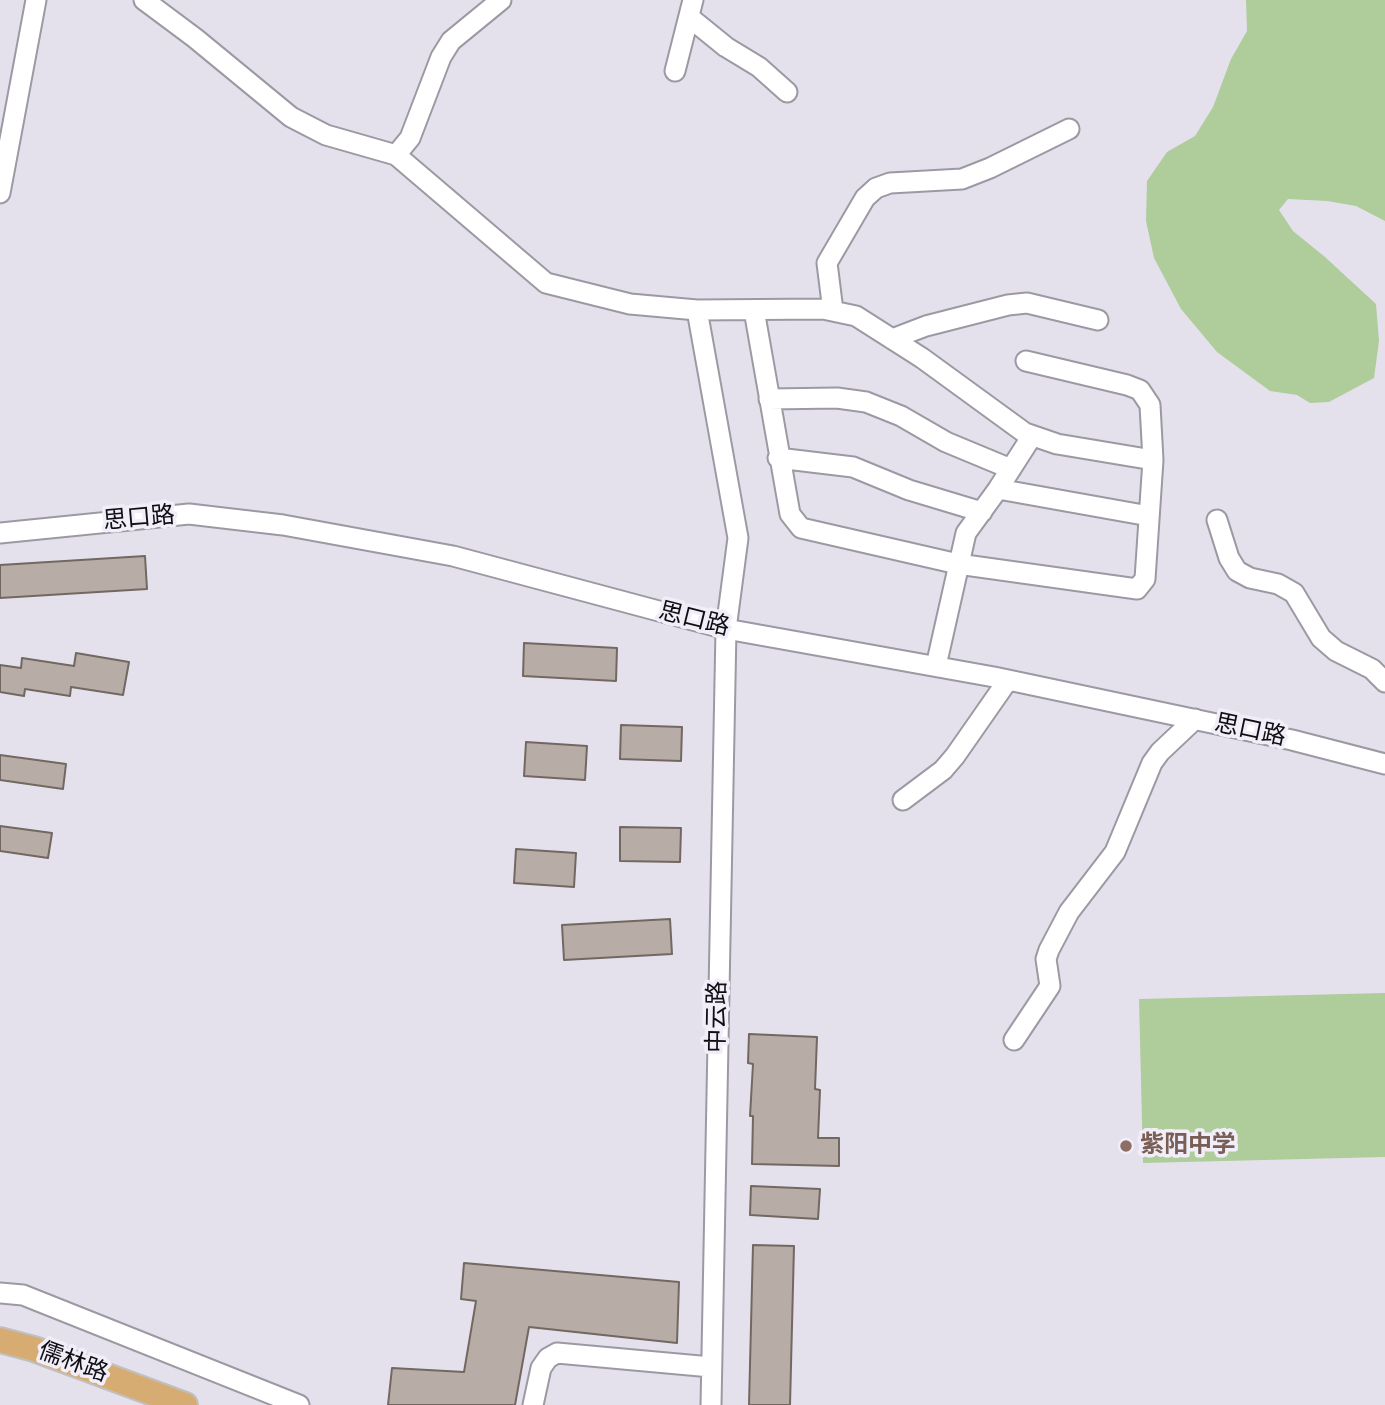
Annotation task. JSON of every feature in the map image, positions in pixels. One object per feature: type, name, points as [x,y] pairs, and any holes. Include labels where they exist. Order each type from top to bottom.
[{"type":"main road","name":"儒林路","points":[[0,1340],[34,1349],[185,1405]]},
{"type":"street","points":[[0,193],[36,0]]},
{"type":"street","points":[[144,0],[290,117],[326,135],[396,155],[546,283],[630,304],[697,310],[823,309],[856,316],[922,358],[1025,433],[1057,444],[1153,460]]},
{"type":"street","points":[[396,155],[410,138],[441,57],[451,41],[500,0]]},
{"type":"street","points":[[675,72],[691,9]]},
{"type":"street","points":[[691,9],[726,47],[758,67],[787,92]]},
{"type":"street","points":[[833,311],[827,263],[864,198],[876,188],[890,183],[962,179],[990,169],[1069,129]]},
{"type":"street","points":[[892,339],[926,326],[1008,305],[1027,303],[1098,320]]},
{"type":"street","name":"中云路","points":[[697,310],[738,538],[726,629],[711,1405]]},
{"type":"street","points":[[754,310],[790,514],[801,528],[958,564],[1137,589],[1145,579],[1153,460],[1150,405],[1140,390],[1127,384],[1026,360]]},
{"type":"street","points":[[769,399],[838,398],[866,402],[901,416],[946,442],[1011,469]]},
{"type":"street","points":[[936,666],[966,533],[1032,436]]},
{"type":"street","points":[[778,458],[853,467],[909,490],[982,512]]},
{"type":"street","points":[[998,489],[1149,516]]},
{"type":"street","name":"思口路","points":[[0,533],[189,514],[283,525],[453,556],[726,629],[1008,680],[1292,740],[1385,764]]},
{"type":"street","points":[[1217,520],[1229,558],[1237,571],[1250,578],[1278,584],[1294,593],[1321,638],[1336,651],[1372,669],[1385,682]]},
{"type":"street","points":[[903,800],[943,770],[956,756],[1008,680]]},
{"type":"street","points":[[1014,1040],[1050,986],[1046,959],[1049,950],[1069,912],[1115,852],[1152,763],[1160,751],[1195,719]]},
{"type":"street","points":[[0,1293],[23,1295],[299,1405]]},
{"type":"street","points":[[533,1405],[541,1367],[548,1357],[557,1353],[711,1367]]},
{"type":"green space","points":[[1246,0],[1385,0],[1385,221],[1356,206],[1327,201],[1288,199],[1279,210],[1293,231],[1376,304],[1379,341],[1374,378],[1329,402],[1310,403],[1297,395],[1270,391],[1217,352],[1181,309],[1154,258],[1146,221],[1147,181],[1167,152],[1195,136],[1213,107],[1231,59],[1247,31]]},
{"type":"green space","points":[[1385,993],[1385,1157],[1143,1163],[1139,999]]},
{"type":"building","points":[[145,556],[147,589],[0,598],[0,565]]},
{"type":"building","points":[[524,643],[617,648],[616,681],[523,676]]},
{"type":"building","points":[[76,653],[129,662],[123,695],[71,687],[70,696],[25,689],[24,696],[0,692],[0,665],[21,668],[22,658],[74,666]]},
{"type":"building","points":[[621,725],[682,727],[681,761],[620,759]]},
{"type":"building","points":[[526,742],[587,746],[585,780],[524,776]]},
{"type":"building","points":[[0,755],[66,764],[63,789],[0,780]]},
{"type":"building","points":[[0,826],[52,833],[48,858],[0,851]]},
{"type":"building","points":[[620,827],[681,828],[680,862],[620,861]]},
{"type":"building","points":[[516,849],[576,853],[574,887],[514,883]]},
{"type":"building","points":[[670,919],[672,954],[564,960],[562,925]]},
{"type":"building","points":[[749,1034],[817,1037],[815,1089],[820,1090],[818,1138],[839,1138],[839,1166],[752,1164],[753,1116],[750,1116],[753,1064],[748,1063]]},
{"type":"building","points":[[751,1186],[820,1189],[818,1219],[750,1215]]},
{"type":"building","points":[[753,1245],[794,1246],[790,1405],[749,1405]]},
{"type":"building","points":[[464,1263],[679,1282],[677,1343],[529,1327],[515,1405],[388,1405],[392,1368],[464,1372],[476,1301],[461,1299]]},
{"type":"place","name":"紫阳中学","points":[[1126,1146]]}]
